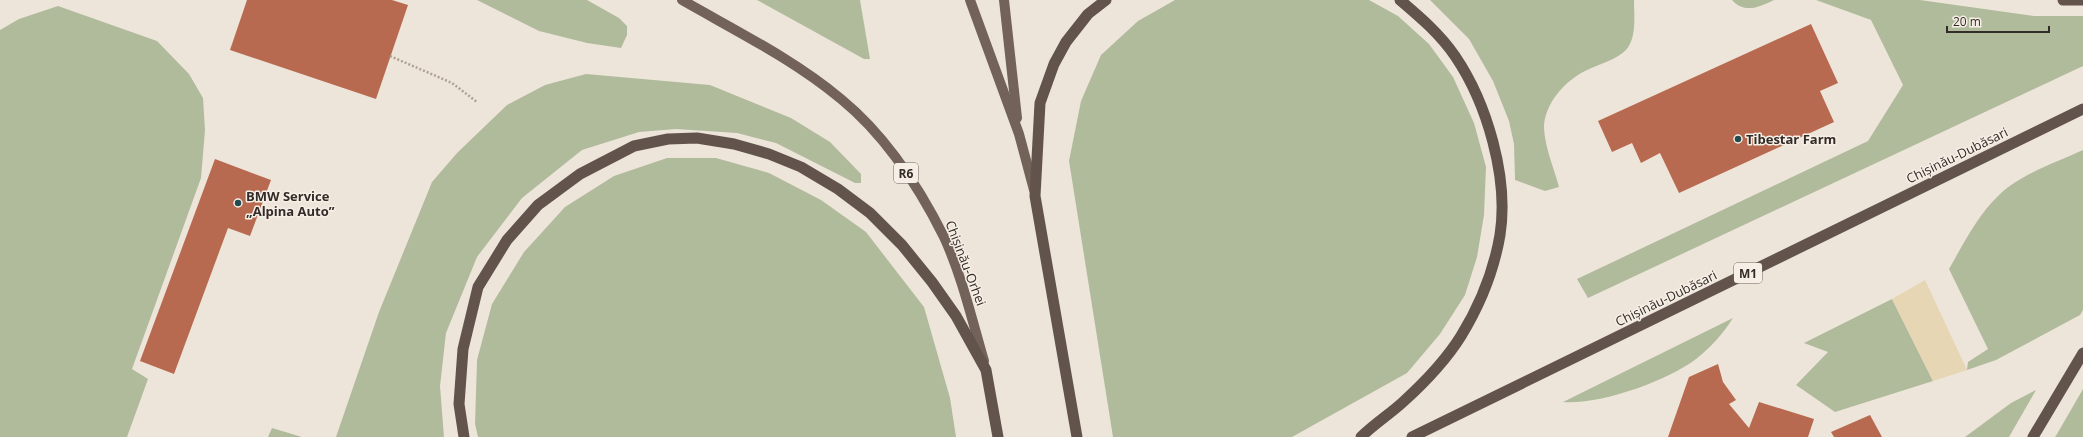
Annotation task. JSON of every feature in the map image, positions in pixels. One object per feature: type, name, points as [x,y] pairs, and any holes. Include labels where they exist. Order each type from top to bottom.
[{"type":"highway","points":[[1077,437],[1035,196],[1040,103],[1054,64],[1071,36],[1088,14],[1106,0]]},
{"type":"highway","points":[[1361,437],[1403,403],[1432,374],[1460,336],[1490,278],[1500,234],[1501,184],[1491,131],[1473,88],[1455,55],[1426,22],[1400,0]]},
{"type":"highway","points":[[2063,0],[2083,0]]},
{"type":"highway","name":"Chișinău-Dubăsari","points":[[1412,437],[2083,109]]},
{"type":"highway","points":[[464,437],[459,404],[462,349],[478,287],[507,240],[538,205],[580,174],[634,146],[668,139],[697,138],[734,144],[762,152],[801,167],[838,189],[870,213],[902,245],[932,282],[956,316],[986,370]]},
{"type":"highway","points":[[2033,437],[2083,353]]},
{"type":"highway","name":"Chișinău-Orhei","points":[[986,370],[998,437]]},
{"type":"main road","name":"Chișinău-Orhei","points":[[682,0],[811,76],[842,100],[872,129],[897,160],[923,199],[944,238],[961,284],[986,370]]},
{"type":"main road","points":[[970,0],[1019,134],[1035,196]]},
{"type":"main road","points":[[1004,0],[1019,134]]},
{"type":"path","points":[[390,56],[452,83],[477,102]]},
{"type":"green space","points":[[477,0],[587,0],[619,18],[627,26],[627,35],[621,48],[587,43],[539,31]]},
{"type":"green space","points":[[757,0],[860,0],[870,59],[864,59]]},
{"type":"green space","points":[[1175,0],[1369,0],[1398,16],[1429,44],[1453,77],[1474,123],[1486,167],[1484,215],[1477,257],[1465,295],[1440,334],[1407,373],[1292,437],[1113,437],[1069,161],[1081,101],[1101,55],[1138,21]]},
{"type":"green space","points":[[1430,0],[1634,0],[1633,33],[1630,45],[1617,57],[1577,75],[1557,94],[1548,110],[1545,119],[1545,135],[1559,187],[1545,191],[1515,180],[1514,144],[1509,121],[1493,81],[1469,39]]},
{"type":"green space","points":[[1732,0],[1774,0],[1758,7],[1747,8],[1742,7]]},
{"type":"green space","points":[[1816,0],[1920,0],[2034,16],[2083,16],[2083,66],[1588,298],[1577,279],[1868,141],[1903,85],[1871,20]]},
{"type":"green space","points":[[58,6],[157,41],[189,74],[203,98],[205,130],[201,178],[132,369],[148,379],[127,437],[0,437],[0,30],[19,19]]},
{"type":"green space","points":[[586,74],[710,85],[791,118],[830,142],[861,174],[861,183],[855,183],[776,143],[737,133],[676,129],[639,132],[582,150],[522,198],[477,257],[446,333],[440,386],[444,437],[336,437],[379,312],[432,182],[457,153],[507,105],[545,85]]},
{"type":"green space","points":[[2083,150],[2083,310],[2080,315],[1996,360],[1967,370],[1968,362],[1988,349],[1949,269],[1977,221],[1999,195],[2017,181],[2028,175]]},
{"type":"green space","points":[[667,158],[716,158],[769,173],[821,200],[866,232],[924,307],[950,398],[956,437],[478,437],[475,424],[477,360],[492,304],[524,252],[565,207],[614,176]]},
{"type":"green space","points":[[1892,299],[1933,381],[1835,412],[1796,385],[1828,352],[1804,343]]},
{"type":"green space","points":[[1733,318],[1712,345],[1696,359],[1668,375],[1651,383],[1614,396],[1578,402],[1563,402]]},
{"type":"green space","points":[[2083,389],[2083,437],[2055,437],[2057,434]]},
{"type":"green space","points":[[2036,390],[2009,437],[1965,437],[2011,403]]},
{"type":"green space","points":[[272,428],[302,437],[268,437]]},
{"type":"sand","points":[[1925,280],[1967,370],[1933,381],[1892,299]]},
{"type":"building","points":[[247,0],[392,0],[408,5],[376,99],[230,50]]},
{"type":"building","points":[[1811,24],[1838,83],[1820,91],[1834,122],[1679,193],[1660,153],[1641,163],[1632,143],[1612,152],[1598,121]]},
{"type":"building","points":[[215,159],[271,180],[250,236],[228,228],[174,374],[140,361]]},
{"type":"building","points":[[1718,364],[1723,382],[1736,400],[1729,404],[1749,428],[1759,402],[1814,419],[1808,437],[1668,437],[1689,377]]},
{"type":"building","points":[[1870,415],[1882,437],[1834,437],[1831,432]]},
{"type":"place","name":"Tibestar Farm","points":[[1738,139]]},
{"type":"place","name":"BMW Service „Alpina Auto”","points":[[238,203]]}]
